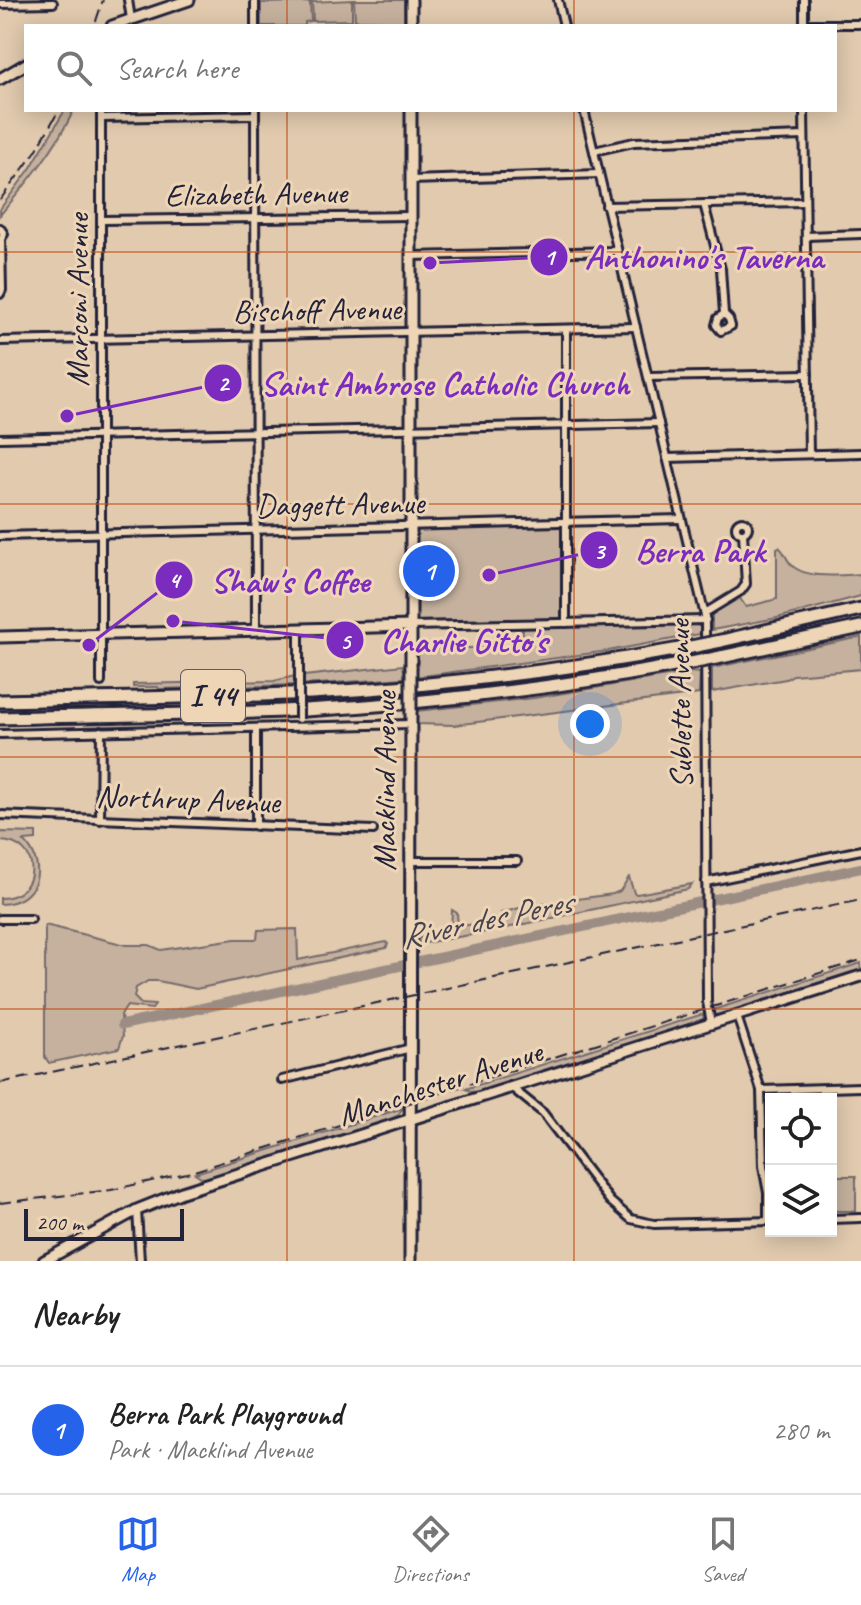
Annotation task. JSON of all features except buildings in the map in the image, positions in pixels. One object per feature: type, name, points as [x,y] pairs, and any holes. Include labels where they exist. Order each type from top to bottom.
[{"type":"highway","name":"I 44","points":[[0,701],[280,694],[397,687],[557,669],[691,647],[861,609]]},
{"type":"highway","name":"I 44","points":[[0,718],[271,711],[384,705],[520,691],[691,663],[861,627]]},
{"type":"street","points":[[128,0],[131,19]]},
{"type":"street","points":[[117,24],[189,0]]},
{"type":"street","points":[[255,0],[255,24]]},
{"type":"street","points":[[411,0],[411,24]]},
{"type":"street","points":[[558,0],[564,24]]},
{"type":"street","points":[[804,0],[804,24]]},
{"type":"street","points":[[0,4],[53,3]]},
{"type":"street","points":[[837,24],[861,24]]},
{"type":"street","points":[[0,79],[24,65]]},
{"type":"street","name":"Marconi Avenue","points":[[101,112],[101,682]]},
{"type":"street","name":"Macklind Avenue","points":[[410,1261],[411,112]]},
{"type":"street","name":"Sublette Avenue","points":[[584,112],[705,617],[707,1002],[711,1023]]},
{"type":"street","points":[[804,112],[809,454]]},
{"type":"street","points":[[102,118],[255,113],[256,631]]},
{"type":"street","points":[[594,151],[634,142],[804,136]]},
{"type":"street","points":[[411,180],[599,174]]},
{"type":"street","points":[[606,206],[805,202]]},
{"type":"street","points":[[704,204],[721,269],[724,314]]},
{"type":"street","name":"Elizabeth Avenue","points":[[102,220],[411,216]]},
{"type":"street","points":[[0,228],[4,234],[0,240],[1,292]]},
{"type":"street","points":[[806,236],[861,234]]},
{"type":"street","points":[[411,256],[617,251]]},
{"type":"street","name":"Bischoff Avenue","points":[[0,341],[636,327]]},
{"type":"street","points":[[566,329],[566,623]]},
{"type":"street","points":[[648,377],[808,374]]},
{"type":"street","points":[[0,438],[659,423]]},
{"type":"street","points":[[667,458],[861,453]]},
{"type":"street","name":"Daggett Avenue","points":[[0,536],[681,519]]},
{"type":"street","points":[[0,637],[705,617],[746,584],[743,533]]},
{"type":"street","points":[[299,630],[299,723]]},
{"type":"street","points":[[0,734],[256,728],[299,723],[411,724]]},
{"type":"street","points":[[256,728],[256,826]]},
{"type":"street","points":[[100,820],[101,731]]},
{"type":"street","name":"Northrup Avenue","points":[[0,815],[373,830]]},
{"type":"street","points":[[706,885],[861,850]]},
{"type":"street","points":[[410,861],[517,861]]},
{"type":"street","points":[[0,919],[31,919]]},
{"type":"street","name":"Manchester Avenue","points":[[44,1261],[137,1210],[182,1192],[861,976]]},
{"type":"street","points":[[737,1016],[761,1090],[765,1177]]},
{"type":"street","points":[[282,1080],[411,1048]]},
{"type":"street","points":[[511,1087],[543,1113],[610,1201],[631,1219],[654,1224],[765,1221]]},
{"type":"street","points":[[761,1090],[861,1087]]},
{"type":"street","points":[[819,1088],[819,1093]]},
{"type":"street","points":[[391,1126],[410,1101],[434,1112]]},
{"type":"street","points":[[137,1210],[140,1261]]},
{"type":"street","points":[[837,1219],[861,1218]]},
{"type":"shaded area","points":[[352,0],[352,20],[313,21],[312,2]]},
{"type":"shaded area","points":[[354,0],[404,0],[404,24],[355,20]]},
{"type":"shaded area","points":[[310,2],[311,21],[305,24],[261,24],[261,3]]},
{"type":"shaded area","points":[[64,112],[73,112],[31,178],[0,215],[0,209],[30,169]]},
{"type":"shaded area","points":[[561,526],[562,618],[416,623],[416,530]]},
{"type":"shaded area","points":[[779,547],[790,563],[804,572],[861,574],[861,596],[777,618],[712,630],[712,613],[739,597],[746,607],[777,599]]},
{"type":"shaded area","points":[[696,624],[700,627],[700,634],[608,651],[416,677],[417,649],[522,647],[523,627]]},
{"type":"shaded area","points":[[861,637],[861,669],[793,675],[786,679],[712,692],[712,668]]},
{"type":"shaded area","points":[[403,665],[405,678],[303,685],[304,676]]},
{"type":"shaded area","points":[[700,673],[699,694],[454,725],[417,724],[416,711],[534,698]]},
{"type":"shaded area","points":[[295,676],[295,685],[133,687],[133,684],[274,681]]},
{"type":"shaded area","points":[[0,832],[36,833],[36,840],[24,841],[32,851],[37,872],[35,882],[23,898],[0,904],[0,898],[14,896],[23,889],[32,870],[24,850],[0,841]]},
{"type":"shaded area","points":[[629,877],[637,894],[692,884],[688,889],[497,930],[420,944],[418,941],[419,938],[451,931],[452,910],[457,913],[458,926],[488,923],[501,919],[501,913],[527,906],[613,894],[620,891]]},
{"type":"shaded area","points":[[45,925],[126,945],[149,945],[161,950],[235,939],[257,939],[258,930],[297,929],[298,960],[388,944],[386,948],[196,989],[148,981],[136,988],[134,997],[141,1004],[155,1005],[152,1009],[127,1006],[121,1015],[123,1036],[119,1048],[49,1063],[45,1057]]},
{"type":"shaded area","points":[[861,963],[861,972],[731,1013],[714,1014],[713,1010]]},
{"type":"shaded area","points":[[703,1014],[701,1022],[477,1093],[465,1089]]},
{"type":"shaded area","points":[[403,1108],[397,1116],[387,1121],[204,1179],[195,1173]]},
{"type":"shaded area","points":[[837,1176],[856,1176],[856,1211],[837,1211]]},
{"type":"waterway","name":"River des Peres","points":[[122,1025],[861,868]]},
{"type":"railway","points":[[96,21],[103,0]]},
{"type":"railway","points":[[0,200],[36,151],[58,112]]},
{"type":"railway","points":[[0,1083],[861,900]]},
{"type":"railway","points":[[0,1203],[111,1190],[191,1172],[861,960]]},
{"type":"place","name":"Anthonino's Taverna","points":[[430,263]]},
{"type":"place","name":"Saint Ambrose Catholic Church","points":[[67,416]]},
{"type":"place","name":"Berra Park Playground","points":[[429,571]]},
{"type":"place","name":"Berra Park","points":[[489,575]]},
{"type":"place","name":"Charlie Gitto's","points":[[173,621]]},
{"type":"place","name":"Shaw's Coffee","points":[[89,645]]}]
